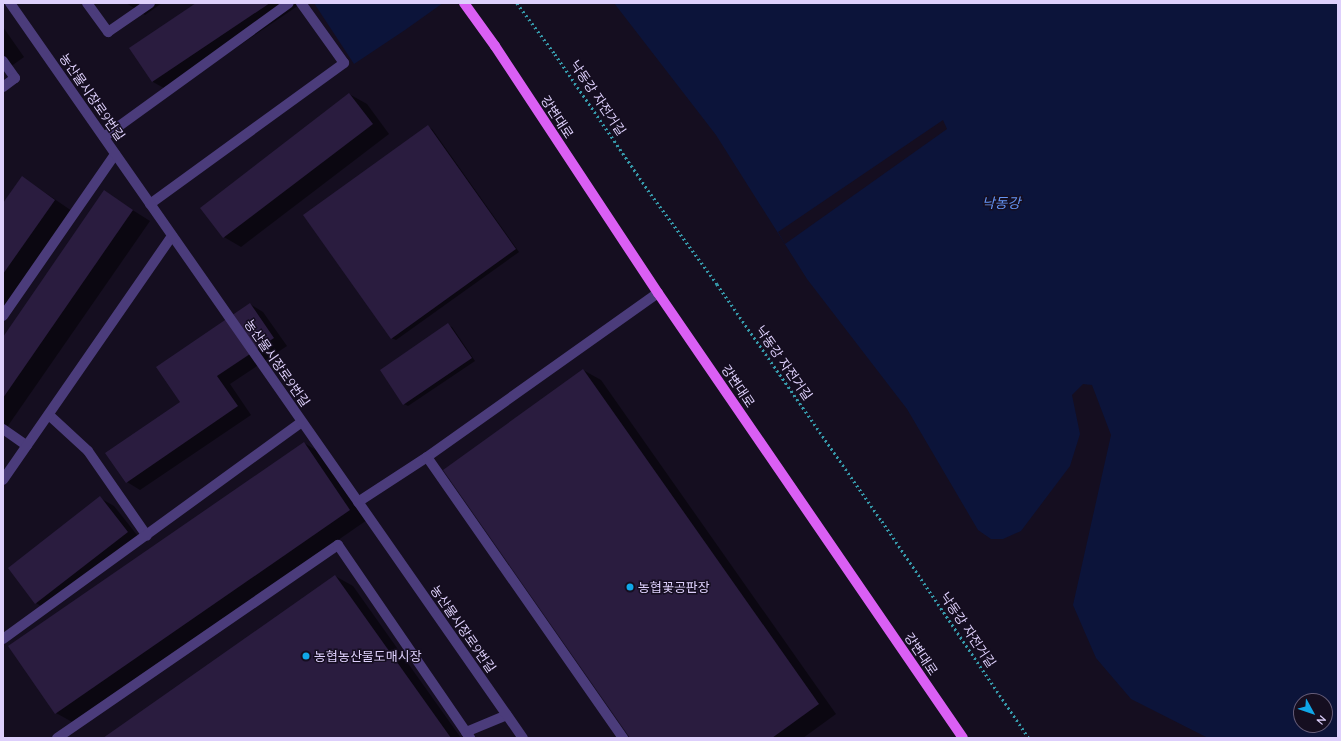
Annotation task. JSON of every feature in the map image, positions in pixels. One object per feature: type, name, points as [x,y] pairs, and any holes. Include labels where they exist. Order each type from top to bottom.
[{"type":"main road","name":"강변대로","points":[[464,3],[495,46],[658,293],[963,738]]},
{"type":"street","name":"농산물시장로9번길","points":[[10,3],[523,738]]},
{"type":"street","points":[[87,3],[108,32],[150,3]]},
{"type":"street","points":[[104,137],[289,3]]},
{"type":"street","points":[[150,204],[344,63],[301,3]]},
{"type":"street","points":[[3,61],[15,78],[3,87]]},
{"type":"street","points":[[3,316],[115,154]]},
{"type":"street","points":[[3,480],[172,236]]},
{"type":"street","points":[[358,502],[658,293]]},
{"type":"street","points":[[49,415],[88,451],[147,536]]},
{"type":"street","points":[[3,639],[147,536],[302,422]]},
{"type":"street","points":[[3,429],[27,446]]},
{"type":"street","points":[[426,456],[623,738]]},
{"type":"street","points":[[57,738],[338,545],[468,735],[507,715]]},
{"type":"path","name":"낙동강 자전거길","points":[[517,3],[555,54],[648,190],[717,284],[882,521],[1029,738]]},
{"type":"water","points":[[314,3],[443,3],[354,64]]},
{"type":"water","name":"낙동강","points":[[614,3],[1338,3],[1338,738],[1208,738],[1131,699],[1096,658],[1073,605],[1111,435],[1092,385],[1083,384],[1072,395],[1080,434],[1070,466],[1021,531],[1003,539],[991,539],[978,530],[907,409],[807,279],[716,135]]},
{"type":"pier","points":[[943,120],[947,129],[785,244],[778,232]]},
{"type":"building","points":[[196,3],[270,3],[152,82],[129,48]]},
{"type":"building","points":[[349,93],[373,124],[223,238],[200,208]]},
{"type":"building","points":[[428,125],[516,249],[391,339],[303,215]]},
{"type":"building","points":[[22,176],[55,200],[3,274],[3,203]]},
{"type":"building","points":[[104,190],[133,210],[3,398],[3,337]]},
{"type":"building","points":[[250,303],[274,338],[217,376],[238,406],[126,483],[105,453],[180,402],[156,367]]},
{"type":"building","points":[[448,323],[472,358],[403,405],[380,370]]},
{"type":"building","name":"농협꽃공판장","points":[[583,369],[819,704],[772,738],[630,738],[443,470]]},
{"type":"building","points":[[304,442],[350,510],[55,714],[8,646]]},
{"type":"building","points":[[100,496],[128,532],[35,604],[8,568]]},
{"type":"building","name":"농협농산물도매시장","points":[[335,575],[451,738],[103,738]]},
{"type":"place","name":"농협꽃공판장","points":[[630,587]]},
{"type":"place","name":"농협농산물도매시장","points":[[306,656]]}]
